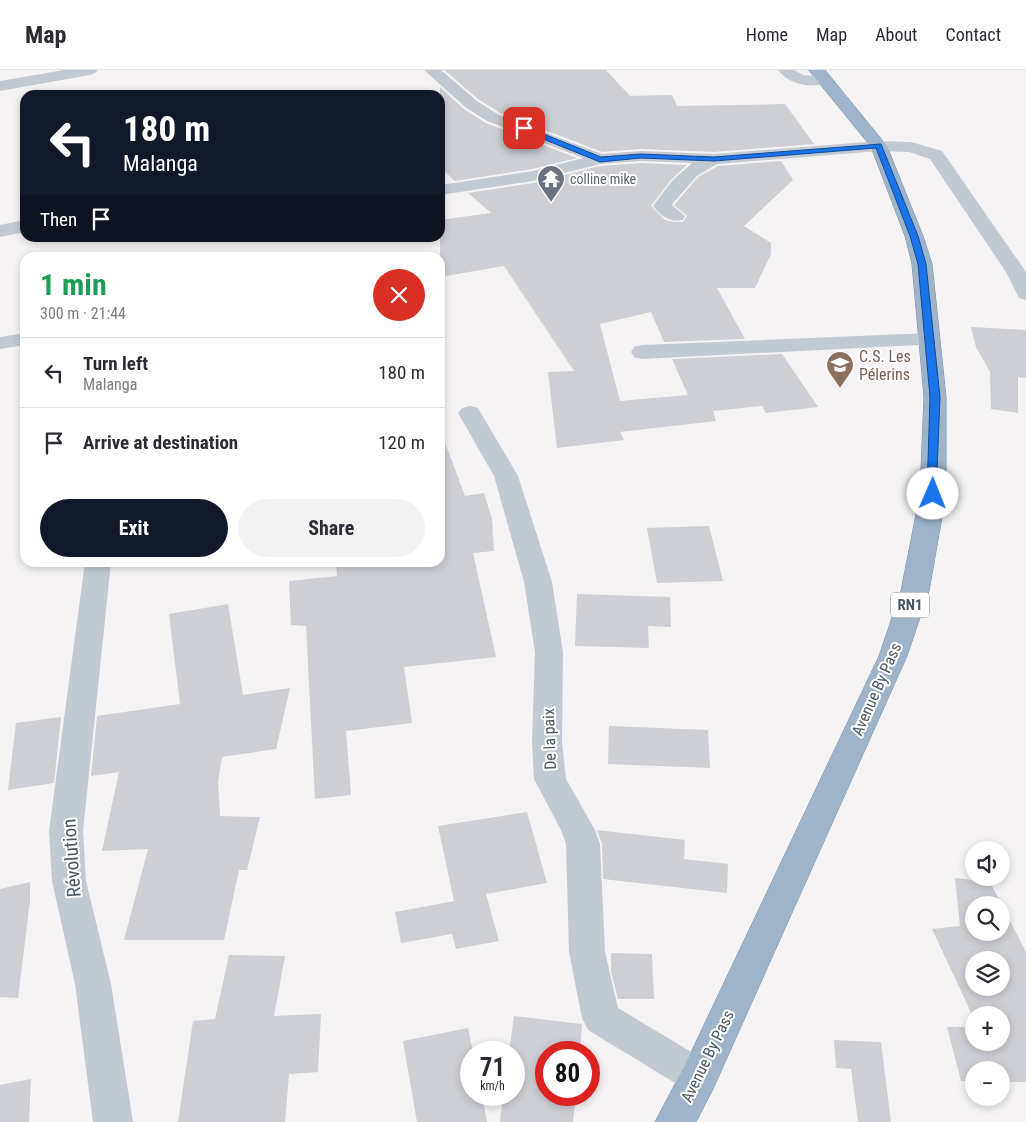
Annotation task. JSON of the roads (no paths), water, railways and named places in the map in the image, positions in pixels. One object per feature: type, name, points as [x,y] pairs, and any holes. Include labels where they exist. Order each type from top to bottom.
[{"type":"highway","name":"Avenue By Pass","points":[[675,1122],[698,1077],[893,656],[915,590],[933,494],[935,397],[922,264],[914,236],[879,146],[821,75]]},
{"type":"street","points":[[0,86],[90,70]]},
{"type":"street","points":[[432,70],[471,104],[493,118],[600,159]]},
{"type":"street","points":[[786,70],[792,78],[800,80],[821,75]]},
{"type":"street","points":[[445,189],[532,176],[600,159],[641,156],[714,159],[879,146],[911,147],[936,155],[1016,272],[1026,294]]},
{"type":"street","points":[[676,216],[662,206],[677,184],[700,164],[714,159]]},
{"type":"street","points":[[0,231],[20,227]]},
{"type":"street","points":[[642,352],[930,339]]},
{"type":"street","points":[[0,343],[20,340]]},
{"type":"street","name":"De la paix","points":[[470,413],[506,476],[538,582],[549,652],[548,742],[550,779],[578,830],[583,844],[587,952],[601,1018],[698,1077]]},
{"type":"street","name":"Révolution","points":[[97,567],[66,831],[69,881],[93,984],[113,1122]]},
{"type":"place","name":"colline mike","points":[[551,203]]},
{"type":"place","name":"C.S. Les Pélerins","points":[[840,389]]}]
